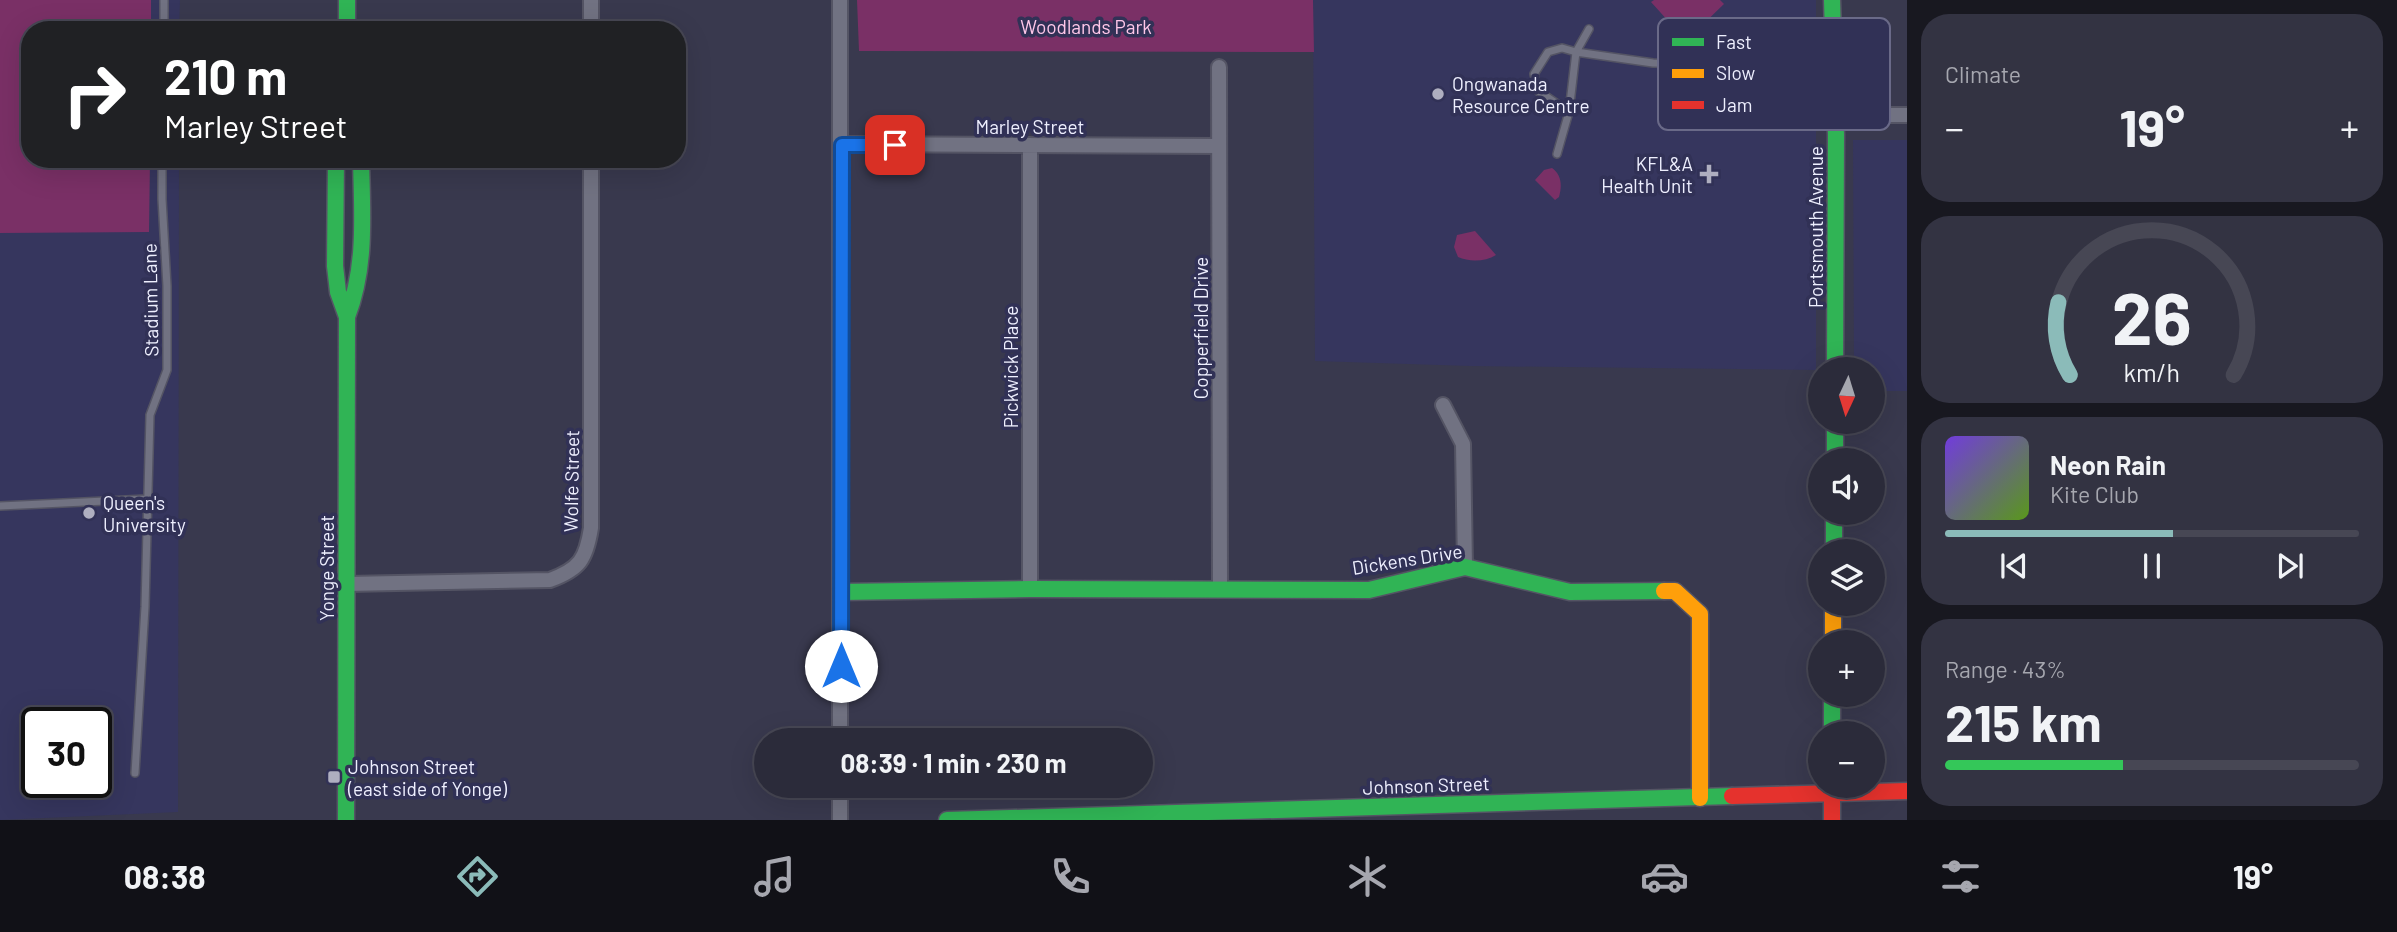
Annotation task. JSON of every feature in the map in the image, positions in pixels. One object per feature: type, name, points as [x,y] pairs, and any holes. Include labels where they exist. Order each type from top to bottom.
[{"type":"street","points":[[346,21],[347,0]]},
{"type":"street","points":[[591,0],[591,21]]},
{"type":"street","points":[[840,0],[840,728]]},
{"type":"street","name":"Portsmouth Avenue","points":[[1832,0],[1832,18]]},
{"type":"street","name":"Copperfield Drive","points":[[1219,67],[1220,589]]},
{"type":"street","name":"Portsmouth Avenue","points":[[1835,130],[1835,357]]},
{"type":"street","name":"Marley Street","points":[[842,145],[1219,146]]},
{"type":"street","name":"Pickwick Place","points":[[1030,145],[1030,589]]},
{"type":"street","name":"Yonge Street","points":[[336,168],[335,266],[338,292],[347,317],[346,820]]},
{"type":"street","name":"Yonge Street","points":[[347,317],[357,296],[361,270],[361,168]]},
{"type":"street","name":"Wolfe Street","points":[[346,584],[550,580],[569,573],[582,561],[588,547],[591,528],[591,168]]},
{"type":"street","points":[[1443,405],[1463,444],[1465,567]]},
{"type":"street","name":"Dickens Drive","points":[[841,592],[1030,589],[1369,590],[1465,567],[1570,592],[1675,591],[1700,614],[1700,798]]},
{"type":"street","name":"Johnson Street","points":[[947,820],[1128,817],[1700,798],[1808,791]]},
{"type":"street","name":"Johnson Street","points":[[1885,791],[1907,791]]},
{"type":"street","points":[[840,798],[840,820]]},
{"type":"street","points":[[1832,798],[1832,820]]},
{"type":"lane","points":[[164,0],[164,21]]},
{"type":"lane","points":[[1557,153],[1569,112],[1576,52],[1589,29]]},
{"type":"lane","points":[[1569,112],[1538,92],[1534,74],[1548,52],[1562,48],[1658,63]]},
{"type":"lane","name":"Stadium Lane","points":[[135,773],[145,607],[150,415],[167,370],[162,168]]},
{"type":"lane","points":[[0,506],[147,499]]},
{"type":"shaded area","name":"Queen's University","points":[[0,0],[180,0],[179,21],[21,21],[21,168],[179,168],[178,812],[0,820]]},
{"type":"shaded area","points":[[1313,0],[1816,0],[1816,18],[1658,18],[1658,130],[1816,130],[1816,357],[1808,357],[1808,370],[1470,366],[1315,361]]},
{"type":"shaded area","points":[[1853,140],[1907,140],[1907,391],[1885,391],[1885,357],[1854,357]]},
{"type":"green space","points":[[0,0],[151,0],[151,21],[21,21],[21,168],[150,168],[149,232],[0,233]]},
{"type":"green space","name":"Woodlands Park","points":[[857,0],[1313,0],[1314,52],[859,51]]},
{"type":"green space","points":[[1720,0],[1724,4],[1710,18],[1665,18],[1651,2]]},
{"type":"green space","points":[[1552,168],[1558,174],[1561,185],[1559,197],[1555,200],[1535,180],[1544,170]]},
{"type":"green space","points":[[1475,231],[1496,255],[1477,260],[1458,257],[1454,247],[1457,235]]},
{"type":"traffic: fast","points":[[347,0],[347,21]]},
{"type":"traffic: fast","points":[[1832,0],[1833,18]]},
{"type":"traffic: fast","points":[[1835,357],[1836,130]]},
{"type":"traffic: fast","points":[[336,168],[335,266],[338,292],[347,317],[346,820]]},
{"type":"traffic: fast","points":[[347,317],[358,278],[360,258],[361,168]]},
{"type":"traffic: fast","points":[[1835,434],[1835,448]]},
{"type":"traffic: fast","points":[[1834,525],[1834,539]]},
{"type":"traffic: fast","points":[[841,592],[1030,589],[1369,590],[1465,567],[1570,592],[1664,591]]},
{"type":"traffic: fast","points":[[1832,707],[1832,721]]},
{"type":"traffic: fast","points":[[947,820],[1732,796]]},
{"type":"traffic: slow","points":[[1664,591],[1675,591],[1700,614],[1700,798]]},
{"type":"traffic: slow","points":[[1833,616],[1833,630]]},
{"type":"traffic: jam","points":[[1732,796],[1907,791]]},
{"type":"traffic: jam","points":[[1832,798],[1832,820]]},
{"type":"place","name":"Ongwanada Resource Centre","points":[[1438,94]]},
{"type":"place","name":"KFL&A Health Unit","points":[[1709,174]]},
{"type":"place","name":"Queen's University","points":[[89,513]]},
{"type":"place","name":"Johnson Street (east side of Yonge)","points":[[334,777]]},
{"type":"route","points":[[841,666],[842,145],[895,145]]}]
